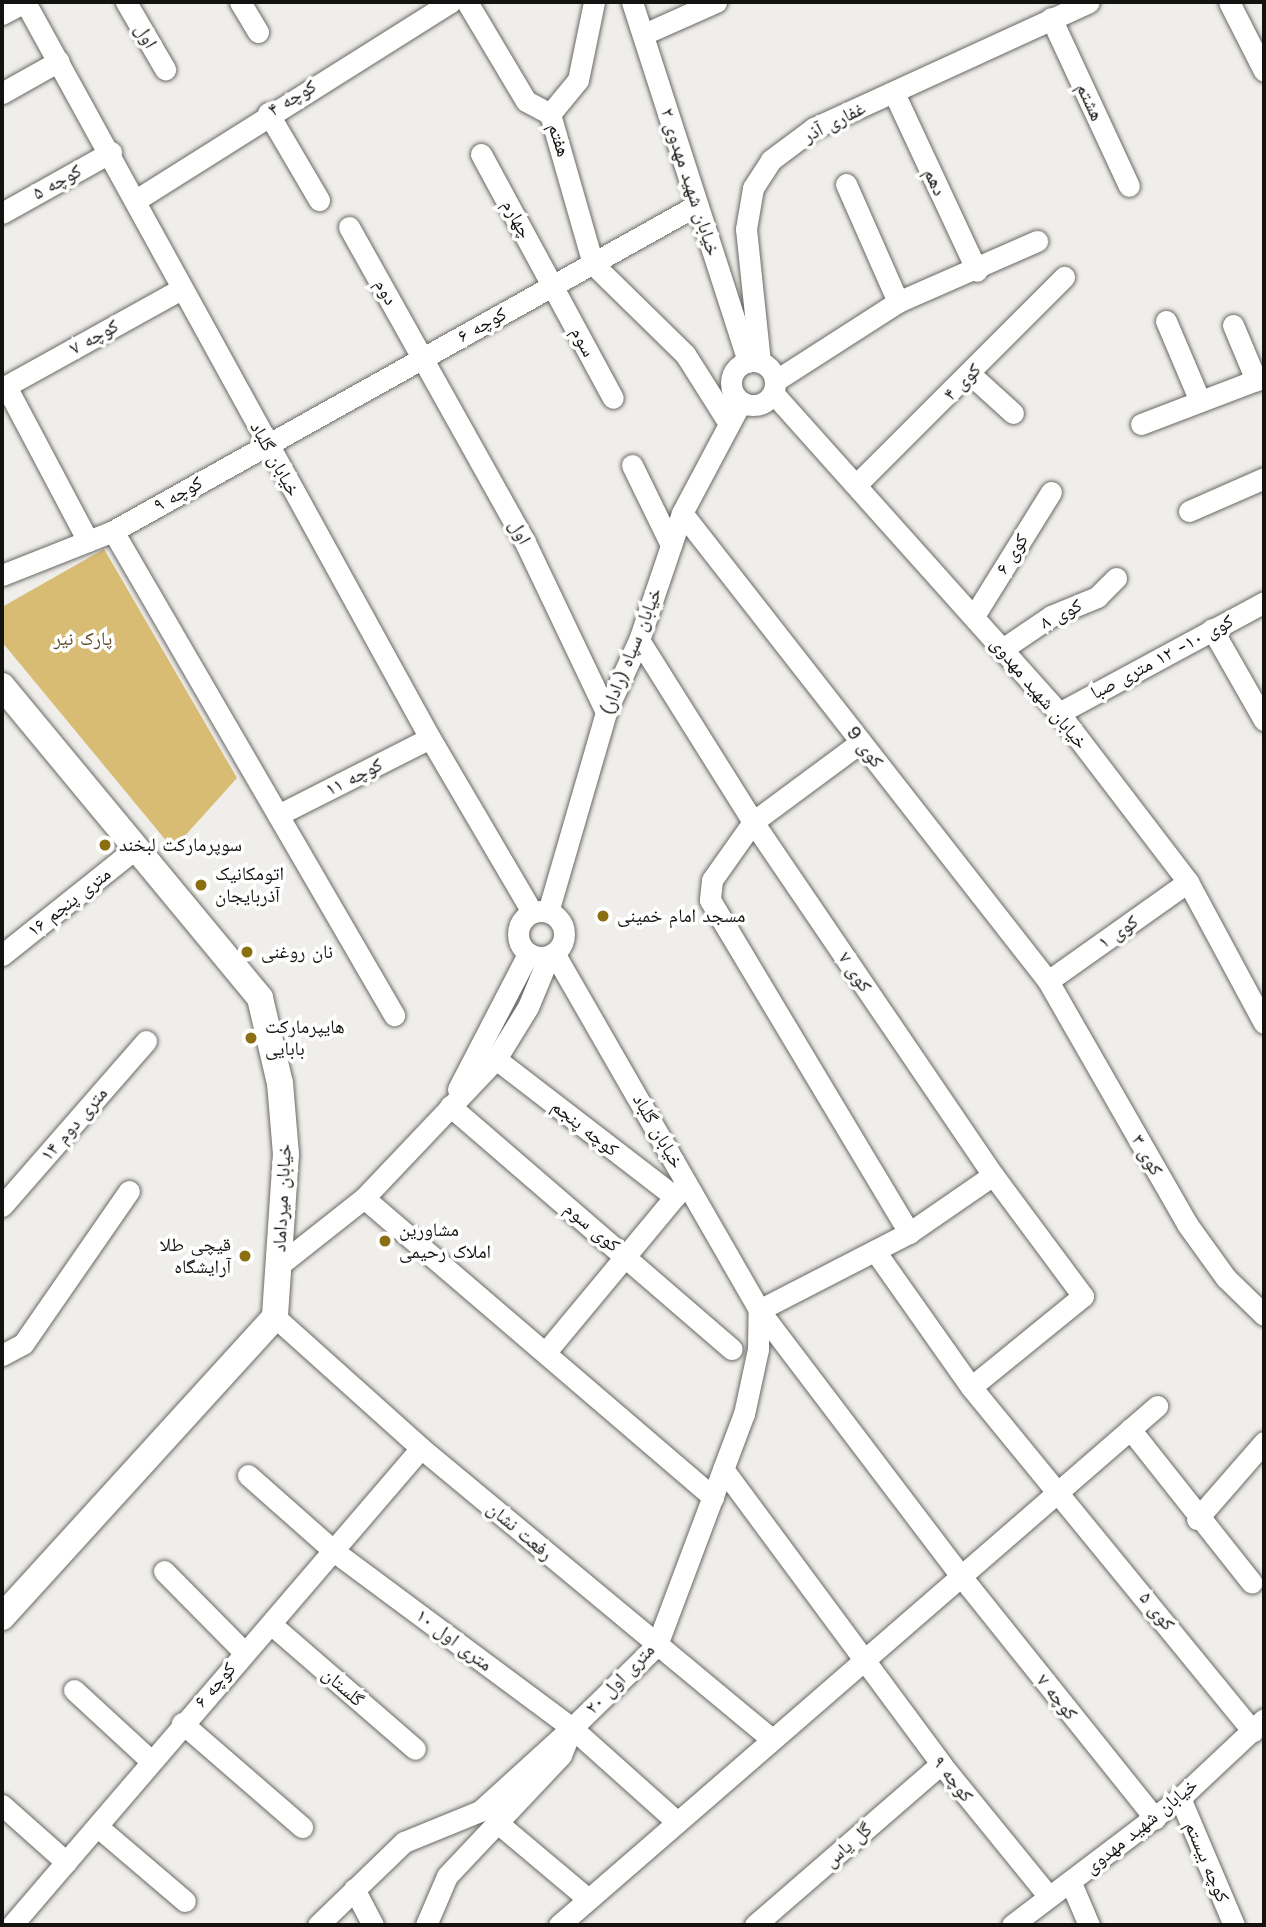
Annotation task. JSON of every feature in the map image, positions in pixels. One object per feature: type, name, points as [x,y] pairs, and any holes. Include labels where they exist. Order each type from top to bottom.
[{"type":"main road","name":"خیابان میرداماد","points":[[2,685],[260,998],[280,1083],[286,1154],[275,1317]]},
{"type":"main road","points":[[2,1618],[275,1317]]},
{"type":"street","points":[[2,14],[25,2]]},
{"type":"street","name":"خیابان گلباد","points":[[25,2],[111,152],[181,289],[430,738],[540,912]]},
{"type":"street","name":"اول","points":[[126,2],[165,69]]},
{"type":"street","points":[[240,2],[258,32]]},
{"type":"street","name":"کوچه ۴","points":[[136,200],[268,113],[451,2]]},
{"type":"street","name":"هفتم","points":[[467,2],[526,101],[550,114],[593,264]]},
{"type":"street","points":[[550,114],[578,80],[594,2]]},
{"type":"street","name":"خیابان شهید مهدوی ۲","points":[[632,2],[697,205],[754,362]]},
{"type":"street","points":[[644,34],[716,2]]},
{"type":"street","name":"غفاری آذر","points":[[754,362],[746,229],[753,188],[771,160],[814,128],[1089,2]]},
{"type":"street","points":[[1229,2],[1264,71]]},
{"type":"street","name":"هشتم","points":[[1051,18],[1129,186]]},
{"type":"street","points":[[2,93],[59,61]]},
{"type":"street","name":"دهم","points":[[894,93],[977,271]]},
{"type":"street","points":[[268,113],[318,200]]},
{"type":"street","name":"کوچه ۵","points":[[2,213],[111,152]]},
{"type":"street","name":"چهارم","points":[[481,154],[554,285]]},
{"type":"street","points":[[846,184],[898,302]]},
{"type":"street","name":"کوچه ۶","points":[[267,444],[697,205]]},
{"type":"street","name":"دوم","points":[[349,227],[423,358]]},
{"type":"street","points":[[774,387],[754,362],[736,370],[731,383],[741,402],[755,406],[774,387],[898,302],[977,271],[1037,241]]},
{"type":"street","points":[[593,264],[685,354],[728,422]]},
{"type":"street","name":"کوی ۴","points":[[858,484],[1064,277]]},
{"type":"street","name":"سوم","points":[[554,285],[613,398]]},
{"type":"street","name":"کوچه ۷","points":[[88,541],[6,386],[181,289]]},
{"type":"street","points":[[1166,321],[1200,401]]},
{"type":"street","points":[[1140,424],[1260,379],[1233,325]]},
{"type":"street","name":"اول","points":[[423,358],[524,540],[606,712]]},
{"type":"street","points":[[970,374],[1013,413]]},
{"type":"street","name":"خیابان شهید مهدوی","points":[[774,387],[1059,713],[1188,883],[1264,1023]]},
{"type":"street","name":"خیابان سپاه (رادار)","points":[[540,912],[606,712],[639,640],[682,513],[741,402]]},
{"type":"street","name":"کوچه ۹","points":[[2,575],[113,531],[267,444]]},
{"type":"street","points":[[632,464],[671,545]]},
{"type":"street","points":[[1189,511],[1264,478]]},
{"type":"street","name":"کوی ۶","points":[[974,616],[1051,492]]},
{"type":"street","name":"کوی 9","points":[[682,513],[1048,981]]},
{"type":"street","points":[[113,531],[394,1015]]},
{"type":"street","name":"کوی ۸","points":[[1004,648],[1051,616],[1097,597],[1116,578]]},
{"type":"street","name":"کوی ۱۰- ۱۲ متری صبا","points":[[1059,713],[1264,602]]},
{"type":"street","points":[[1212,629],[1264,720]]},
{"type":"street","name":"کوی ۷","points":[[639,640],[753,822],[993,1175],[1083,1296],[971,1387]]},
{"type":"street","name":"کوچه ۱۱","points":[[278,815],[430,738]]},
{"type":"street","points":[[861,742],[753,822],[712,880],[710,900],[909,1233]]},
{"type":"street","name":"۱۶ متری پنجم","points":[[2,955],[136,848]]},
{"type":"street","name":"کوی ۱","points":[[1048,981],[1188,883]]},
{"type":"street","points":[[450,1106],[543,954],[561,946],[563,926],[540,912],[523,918],[517,937],[543,954]]},
{"type":"street","points":[[278,1266],[363,1198],[496,1059],[528,1007],[543,954]]},
{"type":"street","name":"خیابان گلباد","points":[[543,954],[681,1189],[759,1310],[960,1575]]},
{"type":"street","name":"کوی ۳","points":[[1048,981],[1187,1224],[1226,1278],[1264,1315]]},
{"type":"street","name":"۱۴ متری دوم","points":[[2,1206],[146,1041]]},
{"type":"street","name":"کوچه پنجم","points":[[496,1059],[681,1189]]},
{"type":"street","name":"کوی سوم","points":[[450,1106],[732,1349]]},
{"type":"street","points":[[759,1310],[909,1233],[993,1175]]},
{"type":"street","points":[[545,1353],[681,1189]]},
{"type":"street","points":[[2,1355],[23,1344],[129,1191]]},
{"type":"street","points":[[363,1198],[713,1497]]},
{"type":"street","name":"کوی ۵","points":[[876,1251],[971,1387],[1259,1725]]},
{"type":"street","name":"۲۰ متری اول","points":[[429,1923],[447,1876],[499,1824],[561,1755],[572,1728],[657,1645],[744,1414],[758,1349],[759,1310]]},
{"type":"street","name":"رفعت نشان","points":[[275,1317],[421,1448],[771,1739]]},
{"type":"street","points":[[559,1925],[862,1657],[1061,1492],[1157,1406]]},
{"type":"street","points":[[1130,1429],[1197,1519],[1252,1583]]},
{"type":"street","points":[[1197,1519],[1264,1442]]},
{"type":"street","name":"کوچه ۶","points":[[16,1924],[182,1723],[272,1625],[421,1448]]},
{"type":"street","name":"کوچه ۹","points":[[723,1469],[941,1764],[1049,1898]]},
{"type":"street","name":"۱۰ متری اول","points":[[248,1475],[335,1552],[572,1728],[676,1821]]},
{"type":"street","points":[[164,1571],[244,1653]]},
{"type":"street","name":"کوچه ۷","points":[[960,1575],[1155,1818]]},
{"type":"street","name":"گلستان","points":[[272,1625],[415,1749]]},
{"type":"street","points":[[74,1690],[151,1761]]},
{"type":"street","points":[[182,1723],[302,1827]]},
{"type":"street","name":"خیابان شهید مهدوی","points":[[1012,1925],[1180,1798],[1259,1725]]},
{"type":"street","points":[[318,1925],[404,1842],[480,1811],[572,1728]]},
{"type":"street","name":"گل یاس","points":[[755,1925],[941,1764]]},
{"type":"street","name":"کوچه بیستم","points":[[1180,1798],[1234,1925]]},
{"type":"street","points":[[2,1805],[66,1862]]},
{"type":"street","points":[[499,1824],[587,1898]]},
{"type":"street","points":[[98,1827],[185,1902]]},
{"type":"street","points":[[1071,1883],[1089,1925]]},
{"type":"street","points":[[354,1889],[373,1925]]},
{"type":"green space","name":"پارک نیر","points":[[104,549],[237,778],[173,849],[2,642],[2,607]]},
{"type":"place","name":"سوپرمارکت لبخند","points":[[105,845]]},
{"type":"place","name":"اتومکانیک آذربایجان","points":[[201,885]]},
{"type":"place","name":"مسجد امام خمینی","points":[[603,916]]},
{"type":"place","name":"نان روغنی","points":[[247,952]]},
{"type":"place","name":"هایپرمارکت بابایی","points":[[251,1038]]},
{"type":"place","name":"مشاورین املاک رحیمی","points":[[385,1241]]},
{"type":"place","name":"قیچی طلا آرایشگاه","points":[[245,1256]]}]
